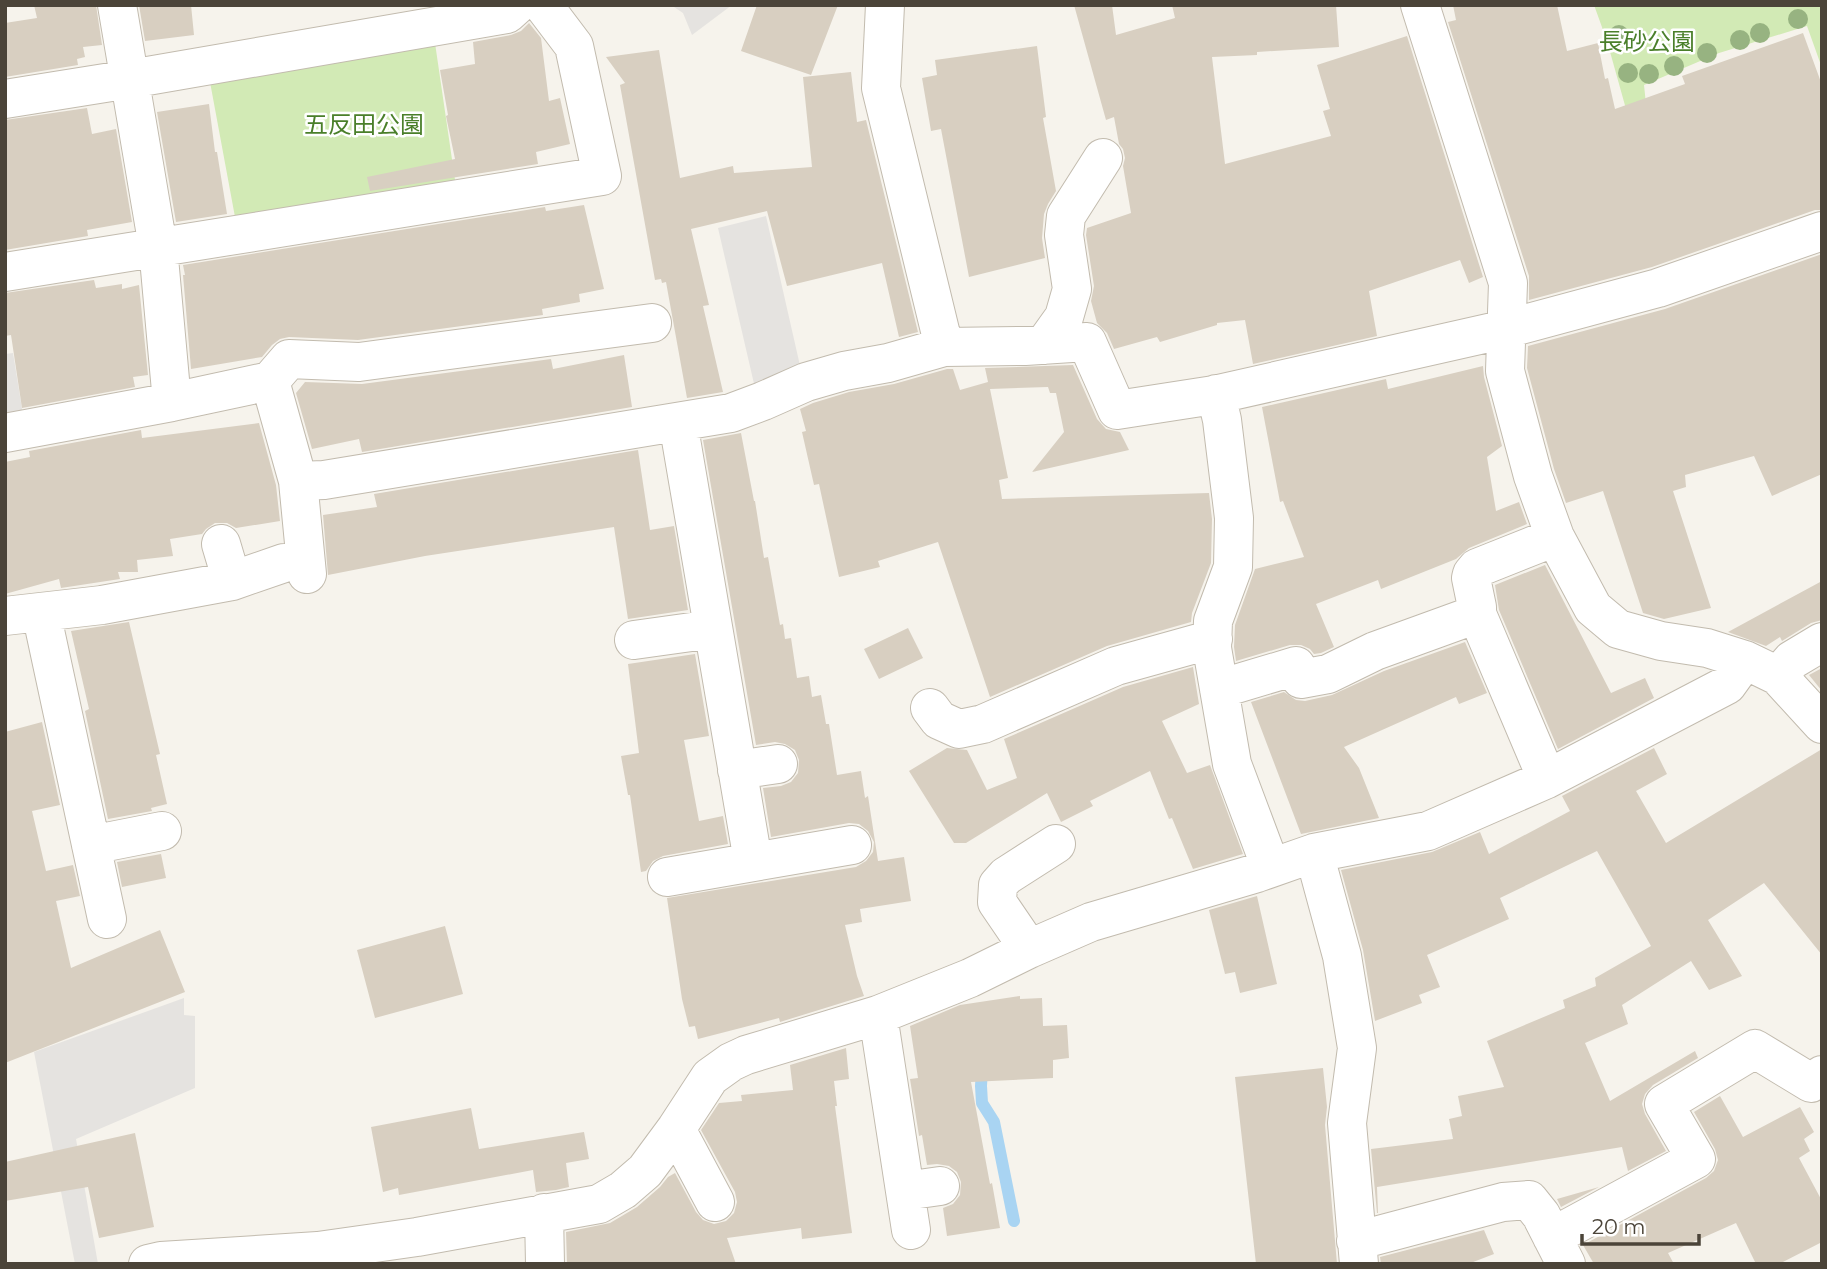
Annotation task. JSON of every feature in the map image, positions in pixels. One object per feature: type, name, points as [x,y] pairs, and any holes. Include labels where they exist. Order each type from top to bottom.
[{"type":"street","points":[[117,5],[158,247],[172,402]]},
{"type":"street","points":[[5,99],[507,14],[517,5]]},
{"type":"street","points":[[5,272],[602,176],[574,46],[543,5]]},
{"type":"street","points":[[885,5],[881,88],[944,347]]},
{"type":"street","points":[[1420,5],[1508,282],[1505,371],[1533,476],[1555,537],[1593,608],[1618,629],[1661,642],[1707,648],[1761,668],[1822,724]]},
{"type":"street","points":[[1044,345],[1064,317],[1072,289],[1064,235],[1066,216],[1103,158]]},
{"type":"street","points":[[298,481],[324,480],[731,413],[806,382],[944,347],[1087,342],[1117,410],[1216,394],[1506,329],[1658,288],[1822,231]]},
{"type":"street","points":[[5,433],[270,381],[289,359],[359,362],[652,323]]},
{"type":"street","points":[[107,919],[91,845],[23,614],[102,605],[296,568],[298,481],[270,381]]},
{"type":"street","points":[[1216,394],[1234,530],[1233,567],[1213,621],[1212,648],[1232,764],[1271,868]]},
{"type":"street","points":[[678,422],[752,862]]},
{"type":"street","points":[[1547,779],[1477,614],[1471,578],[1477,569],[1555,537]]},
{"type":"street","points":[[221,544],[232,581]]},
{"type":"street","points":[[1219,689],[1296,666],[1301,679],[1328,674],[1374,651],[1477,614]]},
{"type":"street","points":[[634,639],[713,629]]},
{"type":"street","points":[[929,708],[939,720],[959,729],[983,724],[1116,666],[1213,639]]},
{"type":"street","points":[[148,1264],[318,1251],[417,1237],[599,1204],[623,1191],[645,1171],[710,1077],[746,1055],[878,1015],[970,978],[1091,922],[1314,853],[1428,831],[1547,779],[1761,668],[1792,660],[1822,642]]},
{"type":"street","points":[[737,770],[778,764]]},
{"type":"street","points":[[91,845],[162,831]]},
{"type":"street","points":[[1029,949],[997,902],[998,885],[1006,876],[1056,844]]},
{"type":"street","points":[[667,877],[852,845]]},
{"type":"street","points":[[1314,853],[1342,956],[1357,1048],[1347,1123],[1357,1252],[1503,1202],[1529,1200],[1541,1215],[1559,1250],[1696,1159],[1664,1104],[1755,1049],[1811,1083],[1822,1076]]},
{"type":"street","points":[[878,1015],[922,1188],[911,1230]]},
{"type":"street","points":[[676,1129],[715,1202]]},
{"type":"street","points":[[544,1213],[545,1264]]},
{"type":"green space","name":"長砂公園","points":[[1594,5],[1822,5],[1822,68],[1807,26],[1719,53],[1644,85],[1646,104],[1626,109]]},
{"type":"green space","name":"五反田公園","points":[[435,43],[455,180],[235,217],[210,82]]},
{"type":"shaded area","points":[[732,5],[692,35],[683,13],[674,7]]},
{"type":"shaded area","points":[[766,216],[801,370],[755,388],[718,228]]},
{"type":"shaded area","points":[[13,353],[23,415],[5,418],[5,354]]},
{"type":"shaded area","points":[[184,998],[184,1015],[195,1016],[195,1088],[76,1139],[98,1264],[75,1264],[34,1052]]},
{"type":"building","points":[[34,5],[96,5],[102,45],[83,47],[85,57],[77,59],[78,65],[5,77],[5,23],[37,18]]},
{"type":"building","points":[[139,5],[191,5],[194,35],[145,41]]},
{"type":"building","points":[[757,5],[838,5],[811,75],[741,51]]},
{"type":"building","points":[[1074,5],[1112,5],[1116,35],[1175,18],[1172,5],[1336,5],[1339,47],[1212,57],[1225,164],[1331,136],[1323,111],[1330,109],[1317,65],[1407,36],[1483,277],[1469,283],[1460,260],[1369,291],[1377,336],[1253,364],[1245,320],[1217,323],[1160,342],[1157,337],[1114,349],[1107,333],[1097,323],[1091,301],[1094,286],[1086,235],[1087,228],[1131,213],[1123,166],[1125,158],[1119,144],[1114,117],[1106,120]]},
{"type":"building","points":[[1453,5],[1557,5],[1567,51],[1598,43],[1605,79],[1608,78],[1615,109],[1685,84],[1682,76],[1803,33],[1822,85],[1822,210],[1815,210],[1652,267],[1529,300],[1529,276],[1448,22],[1456,20]]},
{"type":"building","points":[[529,23],[541,38],[549,101],[560,98],[570,144],[536,152],[538,164],[370,191],[367,177],[455,159],[440,70],[475,64],[473,42],[511,35],[521,31]]},
{"type":"building","points":[[1037,46],[1046,117],[1043,118],[1056,191],[1044,214],[1042,238],[1045,258],[969,277],[941,129],[931,131],[922,78],[937,75],[935,60]]},
{"type":"building","points":[[659,50],[680,178],[733,166],[734,173],[812,167],[803,77],[851,72],[857,122],[866,120],[918,332],[899,337],[882,263],[787,286],[767,211],[691,229],[709,305],[703,306],[723,392],[687,398],[666,282],[655,280],[620,85],[625,83],[606,57]]},
{"type":"building","points":[[209,104],[227,214],[176,222],[157,112]]},
{"type":"building","points":[[87,108],[92,134],[116,129],[132,222],[87,230],[88,236],[5,250],[5,120]]},
{"type":"building","points":[[584,205],[604,289],[579,294],[580,302],[542,309],[543,315],[358,340],[289,337],[280,339],[262,357],[191,369],[183,265],[545,207],[546,211]]},
{"type":"building","points":[[1822,254],[1822,474],[1772,496],[1754,456],[1685,475],[1686,487],[1673,491],[1711,608],[1664,619],[1643,613],[1603,491],[1566,503],[1527,368],[1528,346],[1665,309]]},
{"type":"building","points":[[94,280],[96,288],[122,284],[122,289],[139,285],[148,375],[133,377],[135,387],[22,408],[11,335],[5,336],[5,293]]},
{"type":"building","points":[[624,355],[632,407],[362,452],[359,439],[312,449],[296,393],[305,382],[362,384],[551,359],[553,369]]},
{"type":"building","points":[[1073,365],[1097,419],[1106,429],[1120,432],[1129,450],[1032,472],[1064,432],[1056,393],[1050,393],[1048,387],[990,389],[1008,478],[999,480],[1002,499],[1209,493],[1212,519],[1211,563],[1191,622],[1107,646],[990,697],[938,542],[878,561],[880,567],[839,577],[819,484],[814,485],[802,432],[806,431],[800,409],[849,392],[894,384],[947,369],[953,369],[960,390],[988,382],[985,368]]},
{"type":"building","points":[[1483,366],[1502,446],[1487,457],[1496,511],[1519,502],[1527,524],[1469,548],[1456,559],[1381,589],[1378,580],[1316,604],[1334,647],[1314,654],[1301,645],[1290,645],[1236,661],[1235,625],[1255,569],[1304,557],[1283,501],[1280,502],[1262,407],[1386,379],[1388,389]]},
{"type":"building","points":[[259,423],[276,485],[280,521],[236,528],[227,523],[215,523],[202,534],[170,539],[173,556],[137,560],[138,572],[118,572],[120,579],[61,588],[59,579],[5,594],[5,462],[30,457],[29,451],[141,430],[142,438]]},
{"type":"building","points":[[741,433],[764,558],[768,557],[780,625],[783,624],[785,639],[791,638],[797,678],[809,676],[812,697],[821,695],[826,724],[829,724],[837,775],[861,771],[865,798],[868,796],[878,861],[904,857],[911,901],[860,909],[862,922],[845,925],[864,996],[780,1022],[779,1018],[698,1039],[695,1026],[689,1027],[682,999],[667,898],[856,867],[866,861],[873,852],[874,842],[868,831],[859,824],[849,823],[771,837],[763,788],[791,782],[798,773],[799,760],[795,750],[785,744],[775,742],[756,745],[703,440]]},
{"type":"building","points":[[638,450],[650,530],[674,526],[688,610],[628,619],[614,527],[425,556],[328,575],[323,515],[377,507],[374,494]]},
{"type":"building","points":[[1545,565],[1611,693],[1645,678],[1654,698],[1558,749],[1499,610],[1495,585]]},
{"type":"building","points":[[1822,581],[1822,620],[1811,623],[1782,641],[1780,637],[1766,646],[1728,632]]},
{"type":"building","points":[[129,622],[160,754],[156,755],[167,804],[151,808],[152,811],[108,819],[85,711],[89,709],[71,631]]},
{"type":"building","points":[[908,628],[923,658],[879,679],[864,649]]},
{"type":"building","points":[[1465,642],[1487,693],[1459,704],[1456,697],[1344,747],[1359,768],[1379,818],[1301,834],[1251,702],[1284,692],[1296,700],[1305,701],[1332,695],[1384,671]]},
{"type":"building","points":[[695,654],[709,736],[684,740],[699,821],[723,816],[728,844],[663,856],[653,861],[646,871],[641,872],[630,795],[621,756],[639,753],[628,664]]},
{"type":"building","points":[[1193,667],[1199,704],[1162,721],[1187,773],[1210,765],[1243,854],[1193,869],[1150,771],[1090,801],[1093,806],[1061,822],[1047,793],[966,843],[954,843],[909,771],[947,748],[967,750],[987,790],[1017,778],[1004,739],[1123,687]]},
{"type":"building","points":[[1822,668],[1822,691],[1809,675]]},
{"type":"building","points":[[42,722],[60,805],[32,811],[46,871],[73,865],[80,896],[56,901],[71,968],[160,930],[185,992],[5,1063],[5,732]]},
{"type":"building","points":[[1654,748],[1667,774],[1636,791],[1666,843],[1822,749],[1822,955],[1764,883],[1708,920],[1742,976],[1709,990],[1691,961],[1622,1005],[1628,1024],[1585,1043],[1610,1101],[1695,1051],[1698,1058],[1653,1085],[1645,1094],[1642,1104],[1666,1151],[1628,1171],[1622,1147],[1377,1187],[1377,1213],[1371,1149],[1453,1139],[1449,1119],[1462,1116],[1458,1096],[1504,1087],[1487,1041],[1565,1008],[1563,1000],[1596,986],[1595,978],[1651,946],[1597,851],[1500,898],[1509,919],[1427,955],[1440,987],[1419,995],[1422,1003],[1375,1021],[1363,950],[1341,870],[1432,852],[1480,832],[1489,854],[1570,811],[1562,796]]},
{"type":"building","points":[[161,854],[166,878],[122,887],[117,862]]},
{"type":"building","points":[[1257,896],[1277,984],[1240,993],[1235,972],[1225,974],[1209,910]]},
{"type":"building","points":[[445,926],[463,994],[375,1018],[357,950]]},
{"type":"building","points":[[1020,996],[1020,999],[1042,998],[1043,1026],[1067,1025],[1069,1058],[1053,1060],[1053,1078],[971,1082],[1000,1228],[947,1236],[943,1208],[953,1204],[960,1195],[961,1182],[957,1172],[949,1166],[927,1165],[922,1135],[919,1136],[910,1079],[918,1078],[910,1026],[960,1005]]},
{"type":"building","points":[[846,1048],[849,1079],[834,1081],[852,1233],[802,1239],[801,1228],[727,1238],[736,1264],[567,1264],[566,1232],[610,1223],[637,1207],[675,1173],[703,1220],[714,1224],[726,1221],[734,1213],[737,1202],[735,1192],[701,1130],[719,1103],[742,1101],[741,1095],[793,1090],[790,1065]]},
{"type":"building","points":[[1323,1068],[1337,1264],[1256,1264],[1235,1077]]},
{"type":"building","points":[[1720,1096],[1743,1137],[1800,1107],[1814,1132],[1804,1139],[1810,1151],[1799,1158],[1822,1201],[1822,1242],[1779,1264],[1756,1264],[1736,1223],[1668,1253],[1674,1264],[1594,1264],[1583,1245],[1706,1178],[1714,1171],[1718,1160],[1715,1149],[1694,1112]]},
{"type":"building","points":[[471,1108],[479,1149],[584,1132],[589,1159],[566,1163],[569,1187],[556,1190],[536,1192],[533,1170],[399,1195],[398,1188],[383,1192],[371,1127]]},
{"type":"building","points":[[135,1133],[154,1227],[99,1238],[88,1187],[5,1201],[5,1162]]},
{"type":"building","points":[[1599,1187],[1561,1207],[1557,1199]]},
{"type":"building","points":[[1484,1230],[1494,1254],[1468,1264],[1381,1264],[1380,1257]]},
{"type":"waterway","points":[[982,1068],[982,1103],[994,1122],[1014,1221]]}]
